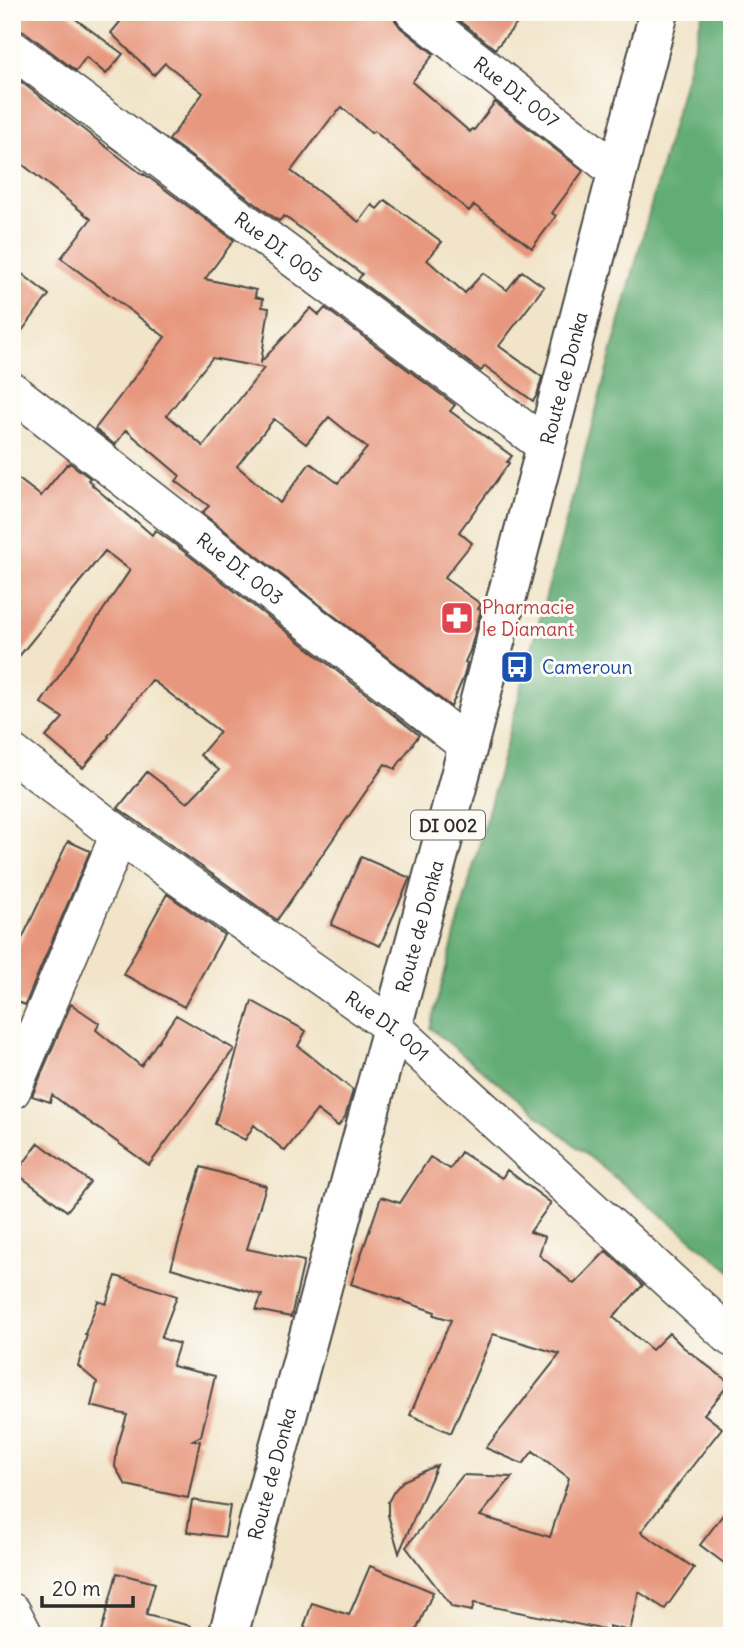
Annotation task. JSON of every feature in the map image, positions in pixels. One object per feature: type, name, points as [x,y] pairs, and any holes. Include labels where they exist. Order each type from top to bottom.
[{"type":"main road","name":"Route de Donka","points":[[228,1636],[394,1028],[659,12]]},
{"type":"street","name":"Rue DI. 007","points":[[414,12],[618,172]]},
{"type":"street","name":"Rue DI. 005","points":[[12,49],[546,446]]},
{"type":"street","name":"Rue DI. 003","points":[[12,391],[468,746]]},
{"type":"street","name":"Rue DI. 001","points":[[12,753],[119,835],[394,1028],[732,1338]]},
{"type":"street","points":[[12,1090],[119,835]]},
{"type":"green space","points":[[703,12],[732,12],[732,1272],[430,1028]]},
{"type":"building","points":[[12,12],[66,12],[123,54],[106,74],[86,57],[76,71],[25,32],[12,28]]},
{"type":"building","points":[[128,12],[394,12],[395,20],[401,28],[434,54],[412,82],[470,132],[495,102],[583,171],[552,213],[556,216],[532,248],[474,205],[469,211],[342,107],[291,171],[359,222],[372,205],[377,209],[385,200],[442,242],[427,260],[465,293],[483,273],[507,290],[522,271],[544,287],[499,346],[542,377],[533,401],[485,366],[481,371],[358,280],[362,274],[284,216],[279,221],[169,140],[203,93],[165,63],[154,75],[111,33]]},
{"type":"building","points":[[448,12],[527,12],[495,49]]},
{"type":"building","points":[[12,75],[143,175],[234,240],[205,279],[256,290],[255,297],[263,299],[262,307],[269,308],[261,362],[311,308],[319,315],[325,308],[455,405],[450,411],[512,456],[459,532],[472,543],[444,578],[481,604],[465,662],[464,676],[451,707],[202,513],[209,506],[176,481],[180,476],[126,430],[115,445],[95,429],[165,337],[61,258],[91,219],[12,156]],"holes":[[[212,358],[264,368],[203,446],[167,415]],[[329,417],[367,448],[338,483],[310,463],[280,503],[237,466],[274,419],[306,444]]]},
{"type":"building","points":[[12,266],[49,295],[12,344]]},
{"type":"building","points":[[70,463],[90,478],[88,480],[92,485],[134,521],[152,535],[155,530],[173,543],[419,735],[395,769],[385,764],[277,920],[118,808],[147,772],[187,803],[219,770],[200,755],[220,732],[152,680],[83,768],[46,737],[63,718],[41,703],[130,570],[105,551],[12,665],[12,474],[41,496]]},
{"type":"building","points":[[68,841],[90,851],[25,1005],[12,1000],[12,960]]},
{"type":"building","points":[[361,857],[410,878],[380,946],[331,925]]},
{"type":"building","points":[[167,894],[224,935],[184,1007],[123,974]]},
{"type":"building","points":[[252,1001],[306,1031],[298,1046],[353,1090],[345,1117],[338,1126],[317,1110],[285,1151],[254,1125],[245,1140],[215,1124]]},
{"type":"building","points":[[71,1004],[99,1023],[96,1030],[141,1066],[176,1015],[234,1049],[149,1165],[52,1095],[50,1102],[32,1096]]},
{"type":"building","points":[[39,1143],[90,1182],[67,1211],[16,1173]]},
{"type":"building","points":[[461,1152],[502,1178],[507,1170],[551,1203],[530,1232],[545,1237],[539,1255],[574,1284],[606,1251],[643,1285],[613,1317],[652,1350],[669,1333],[730,1383],[704,1414],[722,1428],[641,1532],[694,1568],[665,1609],[639,1592],[630,1631],[609,1626],[610,1631],[474,1603],[472,1611],[452,1607],[406,1547],[463,1475],[512,1477],[480,1516],[550,1537],[569,1478],[533,1451],[523,1464],[486,1448],[560,1354],[493,1334],[451,1433],[410,1415],[451,1320],[434,1315],[435,1312],[351,1284],[381,1197],[400,1203],[430,1157],[450,1169]]},
{"type":"building","points":[[201,1167],[266,1186],[247,1249],[304,1261],[291,1317],[256,1310],[262,1295],[171,1268]]},
{"type":"building","points":[[116,1276],[177,1296],[161,1338],[179,1344],[172,1366],[215,1376],[201,1436],[193,1440],[200,1441],[188,1498],[126,1485],[115,1467],[117,1448],[127,1415],[91,1406],[97,1382],[78,1366],[87,1335],[85,1334],[98,1301],[106,1304]]},
{"type":"building","points":[[437,1465],[399,1553],[388,1515],[388,1502],[403,1481]]},
{"type":"building","points":[[192,1500],[230,1506],[225,1537],[187,1532]]},
{"type":"building","points":[[732,1503],[732,1569],[700,1545]]},
{"type":"building","points":[[370,1566],[433,1592],[414,1636],[330,1636],[304,1627],[312,1603],[349,1615]]},
{"type":"building","points":[[117,1573],[155,1583],[146,1615],[191,1626],[190,1636],[100,1636]]},
{"type":"place","name":"Pharmacie le Diamant","points":[[457,618]]},
{"type":"place","name":"Cameroun","points":[[517,667]]}]
